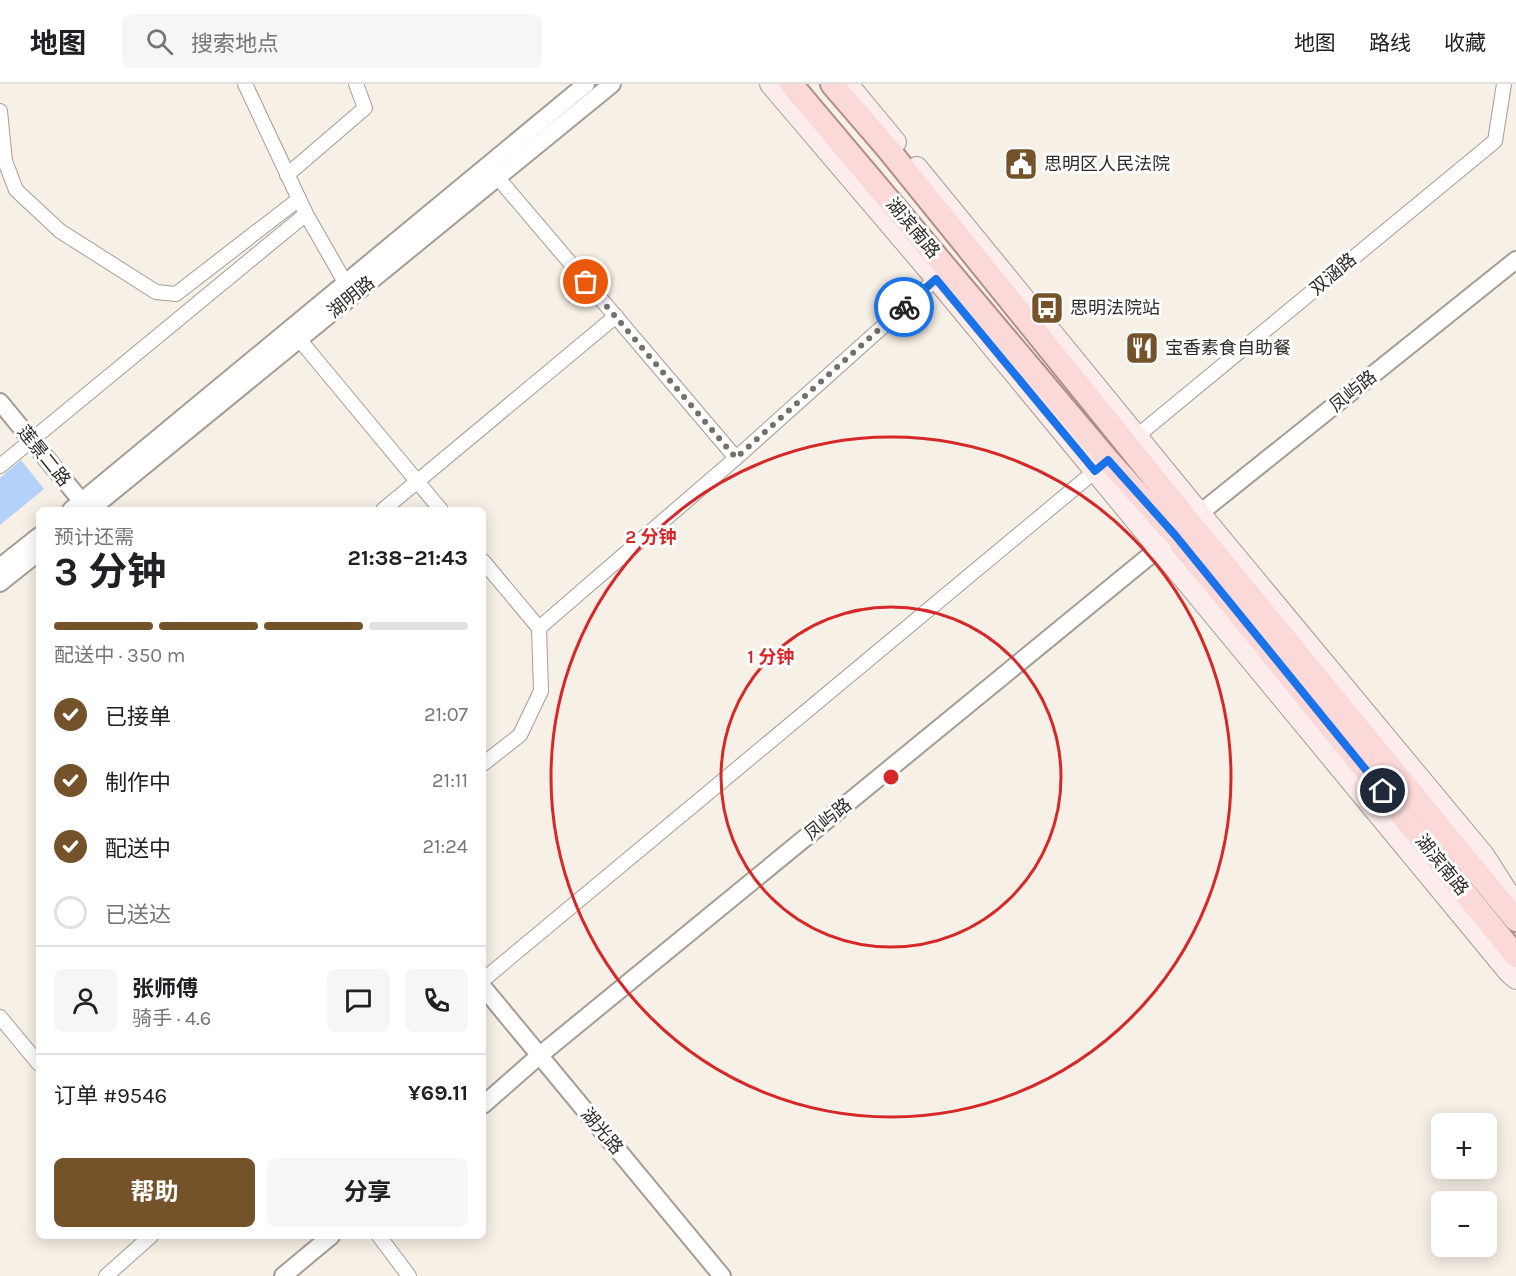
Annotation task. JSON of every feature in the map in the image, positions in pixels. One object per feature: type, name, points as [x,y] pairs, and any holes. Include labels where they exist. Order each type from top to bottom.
[{"type":"main road","points":[[770,84],[936,279],[1101,466]]},
{"type":"main road","name":"湖滨南路","points":[[791,84],[1101,466],[1181,530],[1484,855],[1516,905]]},
{"type":"main road","name":"湖滨南路","points":[[832,84],[1132,440]]},
{"type":"main road","name":"湖滨南路","points":[[848,84],[1132,440],[1181,530],[1516,956]]},
{"type":"main road","points":[[1181,530],[1509,974],[1516,979]]},
{"type":"main road","name":"湖滨南路","points":[[1181,530],[1516,920]]},
{"type":"street","points":[[245,84],[306,214],[346,284]]},
{"type":"street","points":[[287,175],[365,108],[356,84]]},
{"type":"street","name":"湖明路","points":[[84,507],[586,84]]},
{"type":"street","name":"湖明路","points":[[84,507],[299,339],[612,84]]},
{"type":"street","name":"双涵路","points":[[1132,440],[1495,141],[1504,84]]},
{"type":"street","points":[[0,111],[5,161],[16,190],[60,231],[156,292],[176,294],[299,199]]},
{"type":"street","points":[[498,178],[736,458]]},
{"type":"street","points":[[0,466],[306,214]]},
{"type":"street","name":"凤屿路","points":[[486,1102],[540,1055],[1181,530],[1516,260]]},
{"type":"street","points":[[539,628],[736,458],[936,279]]},
{"type":"street","points":[[387,507],[615,316]]},
{"type":"street","points":[[299,339],[438,507]]},
{"type":"street","name":"莲景二路","points":[[0,402],[82,507]]},
{"type":"street","points":[[486,978],[1101,466]]},
{"type":"street","points":[[0,567],[36,538]]},
{"type":"street","points":[[0,583],[36,554]]},
{"type":"street","points":[[486,565],[539,628],[541,691],[520,735],[486,762]]},
{"type":"street","name":"湖光路","points":[[486,991],[722,1276]]},
{"type":"street","points":[[0,1017],[36,1060]]},
{"type":"street","points":[[106,1276],[148,1239]]},
{"type":"street","points":[[283,1276],[327,1239]]},
{"type":"street","points":[[381,1239],[409,1276]]},
{"type":"water","points":[[21,460],[44,489],[0,525],[0,478]]},
{"type":"way so far","points":[[586,282],[736,458],[904,307]]},
{"type":"place","name":"思明区人民法院","points":[[1021,164]]},
{"type":"place","name":"思明法院站","points":[[1047,308]]},
{"type":"place","name":"宝香素食自助餐","points":[[1142,348]]},
{"type":"route","points":[[904,307],[936,279],[1095,471],[1108,460],[1175,535],[1383,791]]}]
